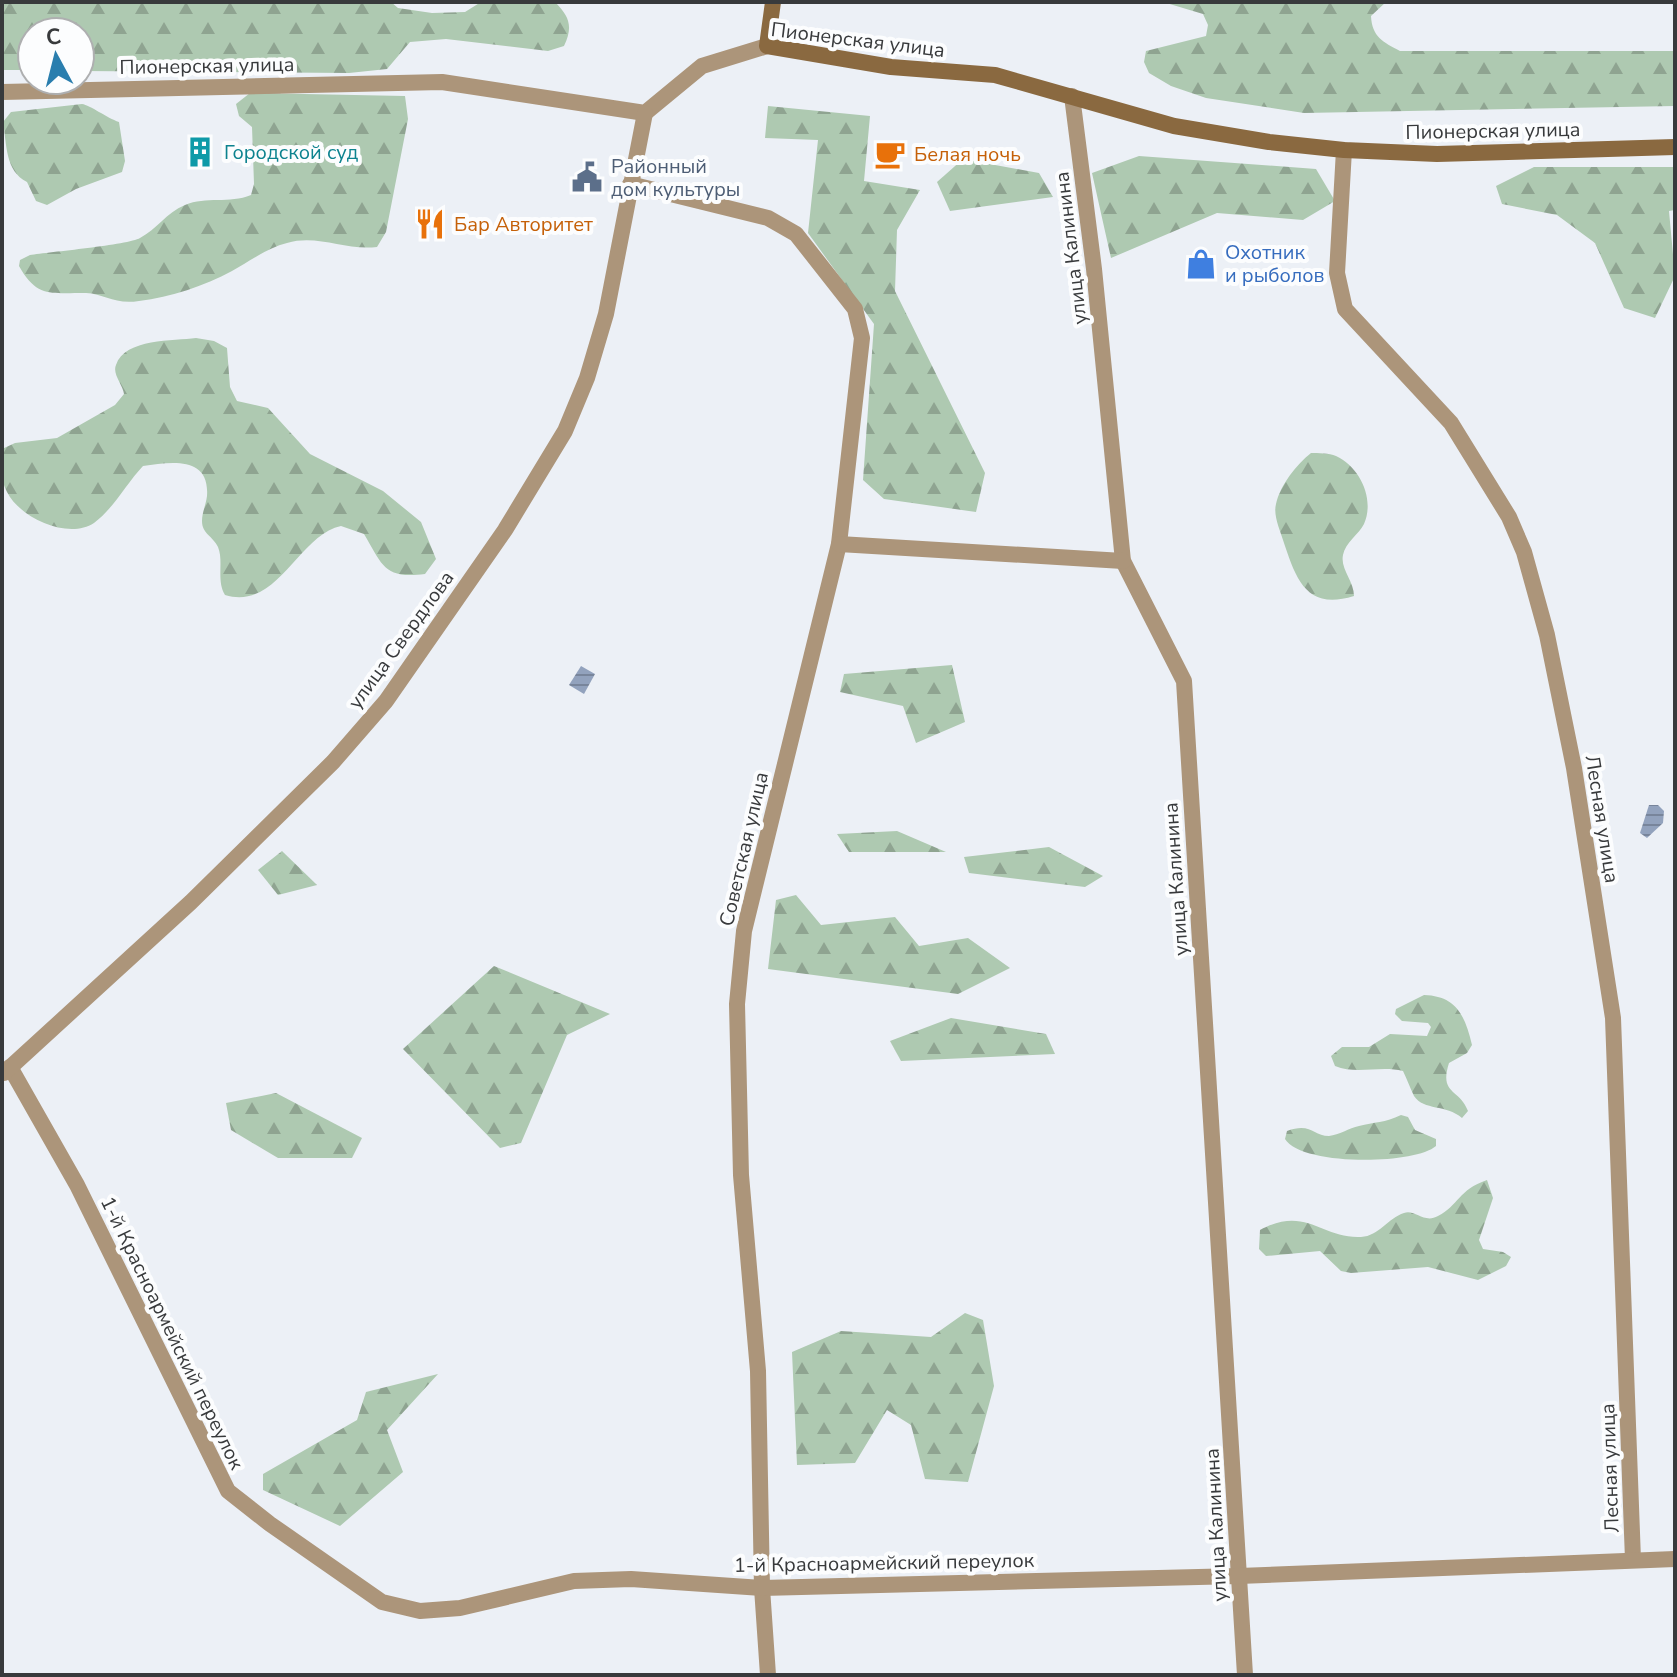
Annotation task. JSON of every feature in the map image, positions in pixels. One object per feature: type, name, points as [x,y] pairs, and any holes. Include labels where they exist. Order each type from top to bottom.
[{"type":"street","points":[[767,46],[773,2]]},
{"type":"street","name":"Пионерская улица","points":[[2,92],[442,82],[645,113],[702,66],[767,46],[891,67],[995,75],[1174,126],[1344,150],[1437,154],[1675,147]]},
{"type":"street","name":"улица Калинина","points":[[1072,96],[1094,269],[1123,561],[1184,681],[1245,1675]]},
{"type":"street","name":"улица Свердлова","points":[[6,1071],[191,902],[333,762],[386,701],[505,530],[565,431],[587,378],[606,314],[645,113]]},
{"type":"street","name":"Лесная улица","points":[[1344,150],[1337,273],[1345,309],[1451,423],[1509,517],[1524,552],[1547,635],[1574,768],[1613,1018],[1633,1560]]},
{"type":"street","name":"Советская улица","points":[[630,184],[768,218],[796,234],[855,309],[862,338],[839,544],[744,931],[737,1004],[741,1175],[758,1371],[762,1588],[768,1675]]},
{"type":"street","points":[[839,544],[1123,561]]},
{"type":"street","name":"1-й Красноармейский переулок","points":[[6,1071],[77,1185],[228,1491],[382,1602],[420,1611],[460,1608],[574,1581],[631,1579],[762,1588],[1239,1576],[1675,1559]]},
{"type":"green space","points":[[2,2],[391,2],[398,8],[432,13],[465,12],[481,2],[555,2],[567,18],[569,28],[564,46],[548,51],[446,39],[410,42],[387,69],[349,73],[96,71],[96,16],[16,16],[16,70],[2,70]]},
{"type":"green space","points":[[1163,2],[1386,2],[1371,16],[1372,23],[1380,38],[1400,51],[1675,51],[1675,106],[1304,113],[1206,98],[1171,86],[1149,73],[1144,62],[1146,51],[1206,36],[1208,25],[1203,14]]},
{"type":"green space","points":[[250,93],[405,96],[408,119],[386,232],[377,247],[310,240],[287,243],[199,286],[163,297],[131,302],[86,293],[47,292],[26,277],[19,266],[20,260],[30,255],[133,241],[185,205],[251,195],[254,184],[252,127],[239,116],[236,104]]},
{"type":"green space","points":[[82,104],[119,122],[125,161],[122,172],[76,189],[47,205],[36,201],[27,182],[11,164],[3,122],[11,112]]},
{"type":"green space","points":[[768,106],[870,116],[864,181],[920,190],[897,230],[895,291],[985,473],[976,512],[884,499],[863,480],[874,324],[808,233],[818,140],[765,138]]},
{"type":"green space","points":[[1139,156],[1316,169],[1335,201],[1303,220],[1217,213],[1111,258],[1092,173]]},
{"type":"green space","points":[[963,159],[1039,173],[1053,197],[950,211],[937,182]]},
{"type":"green space","points":[[1534,167],[1675,167],[1675,210],[1669,211],[1675,276],[1655,318],[1624,308],[1595,243],[1557,215],[1502,204],[1496,186]]},
{"type":"green space","points":[[196,338],[214,341],[227,348],[230,387],[237,401],[268,408],[310,454],[383,491],[421,522],[436,559],[425,574],[401,574],[386,568],[364,534],[341,526],[326,532],[312,543],[274,583],[259,592],[243,597],[225,595],[218,547],[202,525],[206,483],[202,473],[186,464],[143,466],[108,510],[83,528],[58,528],[46,524],[33,518],[13,501],[3,482],[2,449],[15,443],[57,438],[115,405],[124,394],[115,372],[116,365],[129,350],[151,342]]},
{"type":"green space","points":[[1311,453],[1330,454],[1345,461],[1363,485],[1368,504],[1364,524],[1346,546],[1343,555],[1343,565],[1354,596],[1338,600],[1324,599],[1305,588],[1293,567],[1277,522],[1275,508],[1281,490]]},
{"type":"green space","points":[[952,665],[965,722],[916,743],[903,706],[840,692],[844,674]]},
{"type":"green space","points":[[897,831],[946,852],[849,852],[837,834]]},
{"type":"green space","points":[[1049,847],[1103,876],[1085,887],[969,873],[964,857]]},
{"type":"green space","points":[[282,851],[317,885],[278,895],[258,870]]},
{"type":"green space","points":[[796,895],[821,925],[895,917],[919,946],[968,938],[1010,968],[958,994],[768,969],[776,900]]},
{"type":"green space","points":[[494,966],[610,1014],[567,1035],[521,1143],[500,1148],[403,1049]]},
{"type":"green space","points":[[1424,995],[1451,1003],[1462,1016],[1469,1034],[1472,1045],[1467,1053],[1449,1063],[1446,1081],[1468,1111],[1462,1118],[1418,1101],[1403,1071],[1343,1069],[1335,1066],[1331,1056],[1342,1047],[1369,1047],[1390,1034],[1427,1036],[1431,1027],[1428,1023],[1402,1021],[1395,1014],[1396,1009]]},
{"type":"green space","points":[[951,1018],[1046,1034],[1055,1054],[901,1061],[890,1041]]},
{"type":"green space","points":[[276,1093],[362,1138],[352,1158],[278,1158],[231,1130],[226,1103]]},
{"type":"green space","points":[[1401,1115],[1408,1117],[1415,1130],[1436,1139],[1436,1146],[1405,1157],[1358,1160],[1312,1154],[1295,1148],[1285,1139],[1287,1131],[1295,1129],[1307,1129],[1329,1136]]},
{"type":"green space","points":[[1487,1180],[1493,1198],[1479,1240],[1483,1249],[1503,1252],[1511,1257],[1506,1266],[1478,1280],[1428,1267],[1351,1273],[1341,1271],[1320,1251],[1266,1256],[1259,1249],[1260,1230],[1276,1223],[1302,1222],[1335,1233],[1361,1237],[1373,1234],[1404,1213],[1433,1218],[1445,1212],[1470,1188]]},
{"type":"green space","points":[[965,1313],[983,1320],[994,1386],[968,1482],[925,1479],[911,1425],[887,1410],[855,1463],[797,1465],[792,1352],[841,1331],[931,1337]]},
{"type":"green space","points":[[438,1374],[387,1430],[403,1472],[340,1526],[263,1490],[263,1474],[357,1420],[366,1392]]},
{"type":"water","points":[[581,666],[595,674],[584,694],[569,685]]},
{"type":"water","points":[[1649,805],[1658,805],[1664,811],[1663,823],[1647,838],[1640,833]]},
{"type":"place","name":"Городской суд","points":[[200,152]]},
{"type":"place","name":"Белая ночь","points":[[890,154]]},
{"type":"place","name":"Районный дом культуры","points":[[587,177]]},
{"type":"place","name":"Бар Авторитет","points":[[430,224]]},
{"type":"place","name":"Охотник и рыболов","points":[[1201,264]]}]
